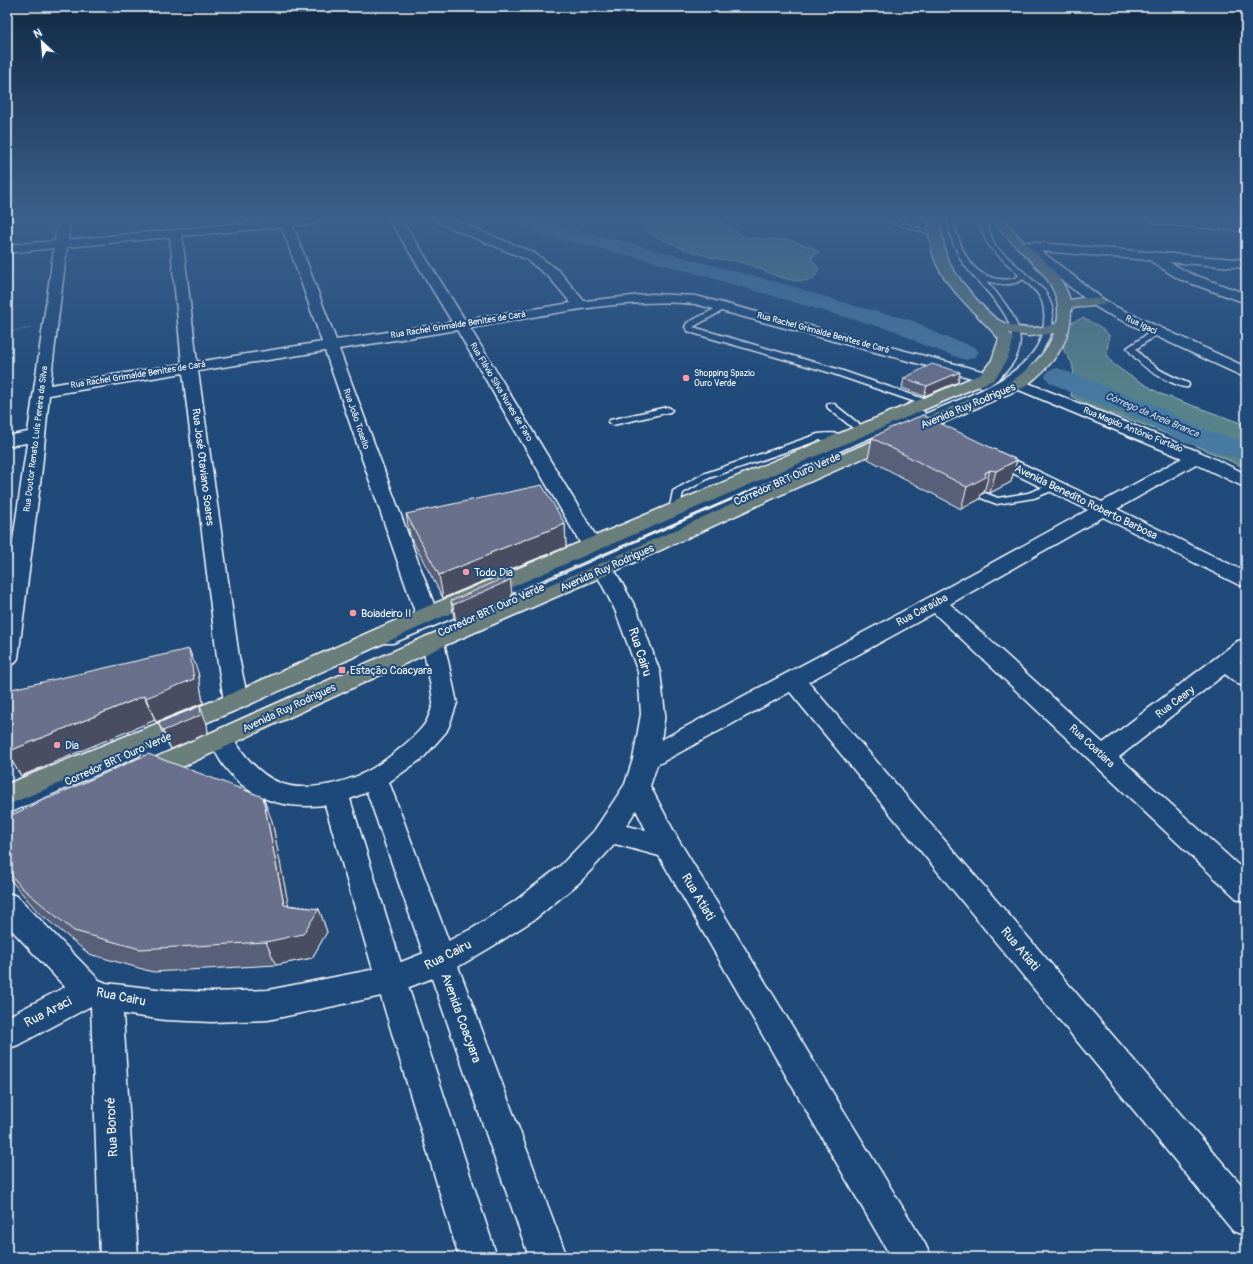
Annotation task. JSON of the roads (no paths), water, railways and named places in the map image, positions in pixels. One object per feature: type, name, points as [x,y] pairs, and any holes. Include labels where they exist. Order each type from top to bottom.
[{"type":"main road","name":"Avenida Ruy Rodrigues","points":[[953,279],[1006,339],[1003,355],[995,369],[1000,381]]},
{"type":"main road","name":"Avenida Ruy Rodrigues","points":[[128,776],[220,739],[433,642],[598,557],[674,511],[927,403],[1039,368],[1056,348],[1064,325],[1065,305],[1053,279]]},
{"type":"main road","points":[[1065,305],[1083,302],[1098,302]]},
{"type":"main road","points":[[994,324],[1016,331],[1048,331],[1064,325]]},
{"type":"main road","name":"Avenida Ruy Rodrigues","points":[[7,795],[236,700],[426,615],[598,557],[876,450],[926,424],[1000,381]]},
{"type":"street","name":"Rua Doutor Renato Luís Pereira da Silva","points":[[7,658],[57,279]]},
{"type":"street","name":"Rua José Otaviano Soares","points":[[181,279],[190,367],[228,657],[236,700]]},
{"type":"street","name":"Rua João Tosello","points":[[307,279],[426,615]]},
{"type":"street","name":"Rua Flávio Silva Nunes de Faro","points":[[433,279],[598,557]]},
{"type":"street","points":[[558,279],[581,306]]},
{"type":"street","name":"Rua Igaci","points":[[1068,279],[1098,302],[1156,332],[1246,373]]},
{"type":"street","points":[[1192,279],[1246,299]]},
{"type":"street","name":"Rua Rachel Grimalde Benites de Cará","points":[[41,391],[581,306],[651,297],[672,297],[696,300],[1000,381]]},
{"type":"street","name":"Rua Magido Antônio Furtado","points":[[1000,381],[1033,389],[1196,457],[1246,481]]},
{"type":"street","points":[[926,424],[947,434]]},
{"type":"street","points":[[7,441],[37,436]]},
{"type":"street","name":"Avenida Benedito Roberto Barbosa","points":[[976,448],[1246,580]]},
{"type":"street","name":"Rua Caraúba","points":[[646,759],[936,603],[1196,457]]},
{"type":"street","name":"Rua Cairu","points":[[7,905],[98,994],[172,1005],[212,1007],[268,1005],[391,980],[440,961],[525,910],[570,874],[604,839],[637,786],[646,759],[653,714],[649,672],[626,610],[598,557]]},
{"type":"street","name":"Rua Coatiara","points":[[936,603],[1104,756],[1246,890]]},
{"type":"street","points":[[220,739],[233,759],[253,780],[276,793],[304,797],[335,794],[375,779],[414,751],[437,726],[445,703],[433,642]]},
{"type":"street","name":"Rua Ceary","points":[[1104,756],[1246,646]]},
{"type":"street","points":[[1226,663],[1246,678]]},
{"type":"street","name":"Rua Atiati","points":[[793,679],[1246,1218]]},
{"type":"street","name":"Avenida Coacyara","points":[[375,779],[548,1257]]},
{"type":"street","name":"Rua Atiati","points":[[637,786],[668,847],[912,1257]]},
{"type":"street","points":[[335,794],[391,980],[478,1257]]},
{"type":"street","points":[[609,832],[668,847]]},
{"type":"street","name":"Rua Araci","points":[[7,1034],[98,994]]},
{"type":"street","name":"Rua Bororé","points":[[98,994],[120,1257]]},
{"type":"lane","name":"Corredor BRT Ouro Verde","points":[[980,279],[1002,304],[1014,321],[1018,341],[1017,349],[1000,381]]},
{"type":"lane","points":[[985,279],[1002,281],[1018,279]]},
{"type":"lane","name":"Corredor BRT Ouro Verde","points":[[128,776],[598,557],[1020,372],[1038,352],[1048,331],[1049,309],[1042,292],[1028,279]]},
{"type":"lane","points":[[725,307],[690,325],[689,327],[691,330],[831,370],[927,403]]},
{"type":"lane","points":[[1156,332],[1131,348],[1138,358],[1152,370],[1185,385]]},
{"type":"lane","points":[[831,406],[861,430]]},
{"type":"lane","points":[[613,422],[667,410]]},
{"type":"lane","points":[[985,496],[997,501],[1030,496],[1055,486]]},
{"type":"lane","name":"Corredor BRT Ouro Verde","points":[[7,808],[333,664],[598,557]]},
{"type":"waterway","name":"Córrego da Areia Branca","points":[[740,279],[847,311],[905,326],[932,340],[966,352]]},
{"type":"waterway","name":"Córrego da Areia Branca","points":[[1058,376],[1093,392],[1148,412],[1179,429],[1204,439],[1246,452]]},
{"type":"place","name":"Shopping Spazio Ouro Verde","points":[[686,378]]},
{"type":"place","name":"Todo Dia","points":[[466,572]]},
{"type":"place","name":"Boiadeiro II","points":[[353,613]]},
{"type":"place","name":"Estação Coacyara","points":[[342,670]]},
{"type":"place","name":"Dia","points":[[57,745]]}]
